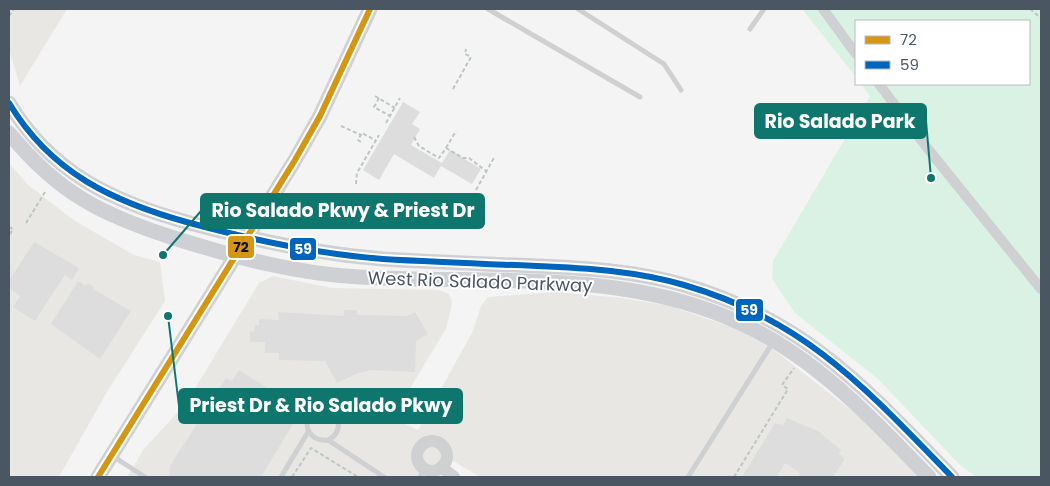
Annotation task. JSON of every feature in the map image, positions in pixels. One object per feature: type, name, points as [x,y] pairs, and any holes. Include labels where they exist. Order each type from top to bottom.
[{"type":"main road","points":[[98,477],[237,256],[320,116],[370,9]]},
{"type":"main road","name":"West Rio Salado Parkway","points":[[9,103],[40,144],[72,173],[110,196],[172,218],[294,248],[343,255],[578,268],[646,276],[712,294],[781,326],[812,345],[859,383],[952,477]]},
{"type":"main road","points":[[9,119],[25,140],[40,144]]},
{"type":"main road","name":"West Rio Salado Parkway","points":[[9,133],[47,175],[94,207],[151,232],[237,256],[335,275],[594,285],[648,293],[712,311],[774,340],[838,386],[929,477]]},
{"type":"street","points":[[822,9],[855,53]]},
{"type":"street","points":[[880,85],[928,149],[1041,289]]},
{"type":"street","points":[[430,441],[439,442],[446,450],[446,459],[441,467],[422,473],[417,454],[421,445],[430,441]]},
{"type":"street","points":[[441,467],[453,477]]},
{"type":"lane","points":[[488,9],[640,97]]},
{"type":"lane","points":[[578,9],[664,64],[681,90]]},
{"type":"lane","points":[[750,29],[764,9]]},
{"type":"lane","points":[[466,280],[467,263]]},
{"type":"lane","points":[[688,477],[781,326]]},
{"type":"lane","points":[[328,440],[336,434],[339,424],[336,414],[326,408],[316,409],[308,417],[306,427],[308,432],[317,440],[328,440],[384,477]]},
{"type":"lane","points":[[281,477],[308,432]]},
{"type":"lane","points":[[112,455],[145,477]]},
{"type":"path","points":[[9,16],[14,9]]},
{"type":"path","points":[[1030,9],[1041,18]]},
{"type":"path","points":[[452,89],[471,57],[465,54],[466,48]]},
{"type":"path","points":[[375,96],[395,108]]},
{"type":"path","points":[[379,98],[374,107],[390,116]]},
{"type":"path","points":[[386,122],[400,98]]},
{"type":"path","points":[[341,126],[361,135],[362,133],[376,141]]},
{"type":"path","points":[[414,137],[419,146],[439,158],[456,131]]},
{"type":"path","points":[[356,184],[357,173],[379,134]]},
{"type":"path","points":[[361,135],[358,140],[361,142]]},
{"type":"path","points":[[446,148],[463,158],[469,158],[486,171]]},
{"type":"path","points":[[476,190],[495,156]]},
{"type":"path","points":[[26,223],[45,192]]},
{"type":"path","points":[[9,227],[13,230],[9,236]]},
{"type":"path","points":[[734,477],[788,389],[782,385],[795,366]]},
{"type":"path","points":[[292,477],[311,448],[358,477]]},
{"type":"shaded area","points":[[9,9],[67,9],[20,86],[9,49]]},
{"type":"shaded area","points":[[9,163],[28,185],[75,221],[134,255],[160,262],[165,301],[107,392],[59,477],[9,477]]},
{"type":"shaded area","points":[[273,276],[332,288],[439,290],[449,294],[452,301],[446,329],[392,418],[418,430],[472,333],[481,306],[488,297],[555,292],[622,298],[670,306],[737,329],[774,350],[871,426],[921,477],[480,477],[445,456],[432,477],[127,477],[144,449],[186,403],[259,283]]},
{"type":"green space","points":[[802,9],[1041,9],[1041,477],[976,477],[959,464],[878,379],[795,313],[772,279],[773,261],[870,96],[862,85],[1030,85],[1030,20],[855,20],[855,76]]},
{"type":"building","points":[[403,102],[420,112],[412,124],[420,129],[411,145],[442,163],[450,150],[481,169],[472,184],[441,166],[434,178],[394,154],[379,180],[363,170]]},
{"type":"building","points":[[34,242],[79,268],[72,280],[65,275],[35,321],[13,307],[20,296],[9,288],[9,281]]},
{"type":"building","points":[[78,281],[86,286],[88,283],[94,287],[93,289],[131,311],[100,359],[51,324]]},
{"type":"building","points":[[344,310],[357,310],[357,315],[407,316],[415,312],[428,334],[416,341],[415,372],[372,370],[358,373],[337,383],[325,361],[279,360],[279,353],[265,353],[265,342],[250,342],[250,331],[254,332],[255,325],[259,325],[259,319],[279,320],[278,312],[344,316]]},
{"type":"building","points":[[239,370],[296,406],[290,415],[298,416],[261,477],[169,477],[170,466],[226,378],[232,381]]},
{"type":"building","points":[[787,418],[818,431],[841,450],[839,453],[845,459],[833,477],[798,477],[800,473],[785,463],[777,477],[742,477],[775,423],[783,425]]},
{"type":"transit line","name":"72","points":[[98,477],[295,160],[320,116],[370,9]]},
{"type":"transit line","name":"59","points":[[9,103],[44,148],[64,166],[86,181],[135,205],[190,223],[285,246],[358,257],[574,268],[629,273],[666,280],[727,300],[765,318],[800,338],[832,362],[862,387],[952,477]]},
{"type":"place","name":"Rio Salado Park","points":[[931,178]]},
{"type":"place","name":"Rio Salado Pkwy & Priest Dr","points":[[163,255]]},
{"type":"place","name":"Priest Dr & Rio Salado Pkwy","points":[[168,316]]}]
